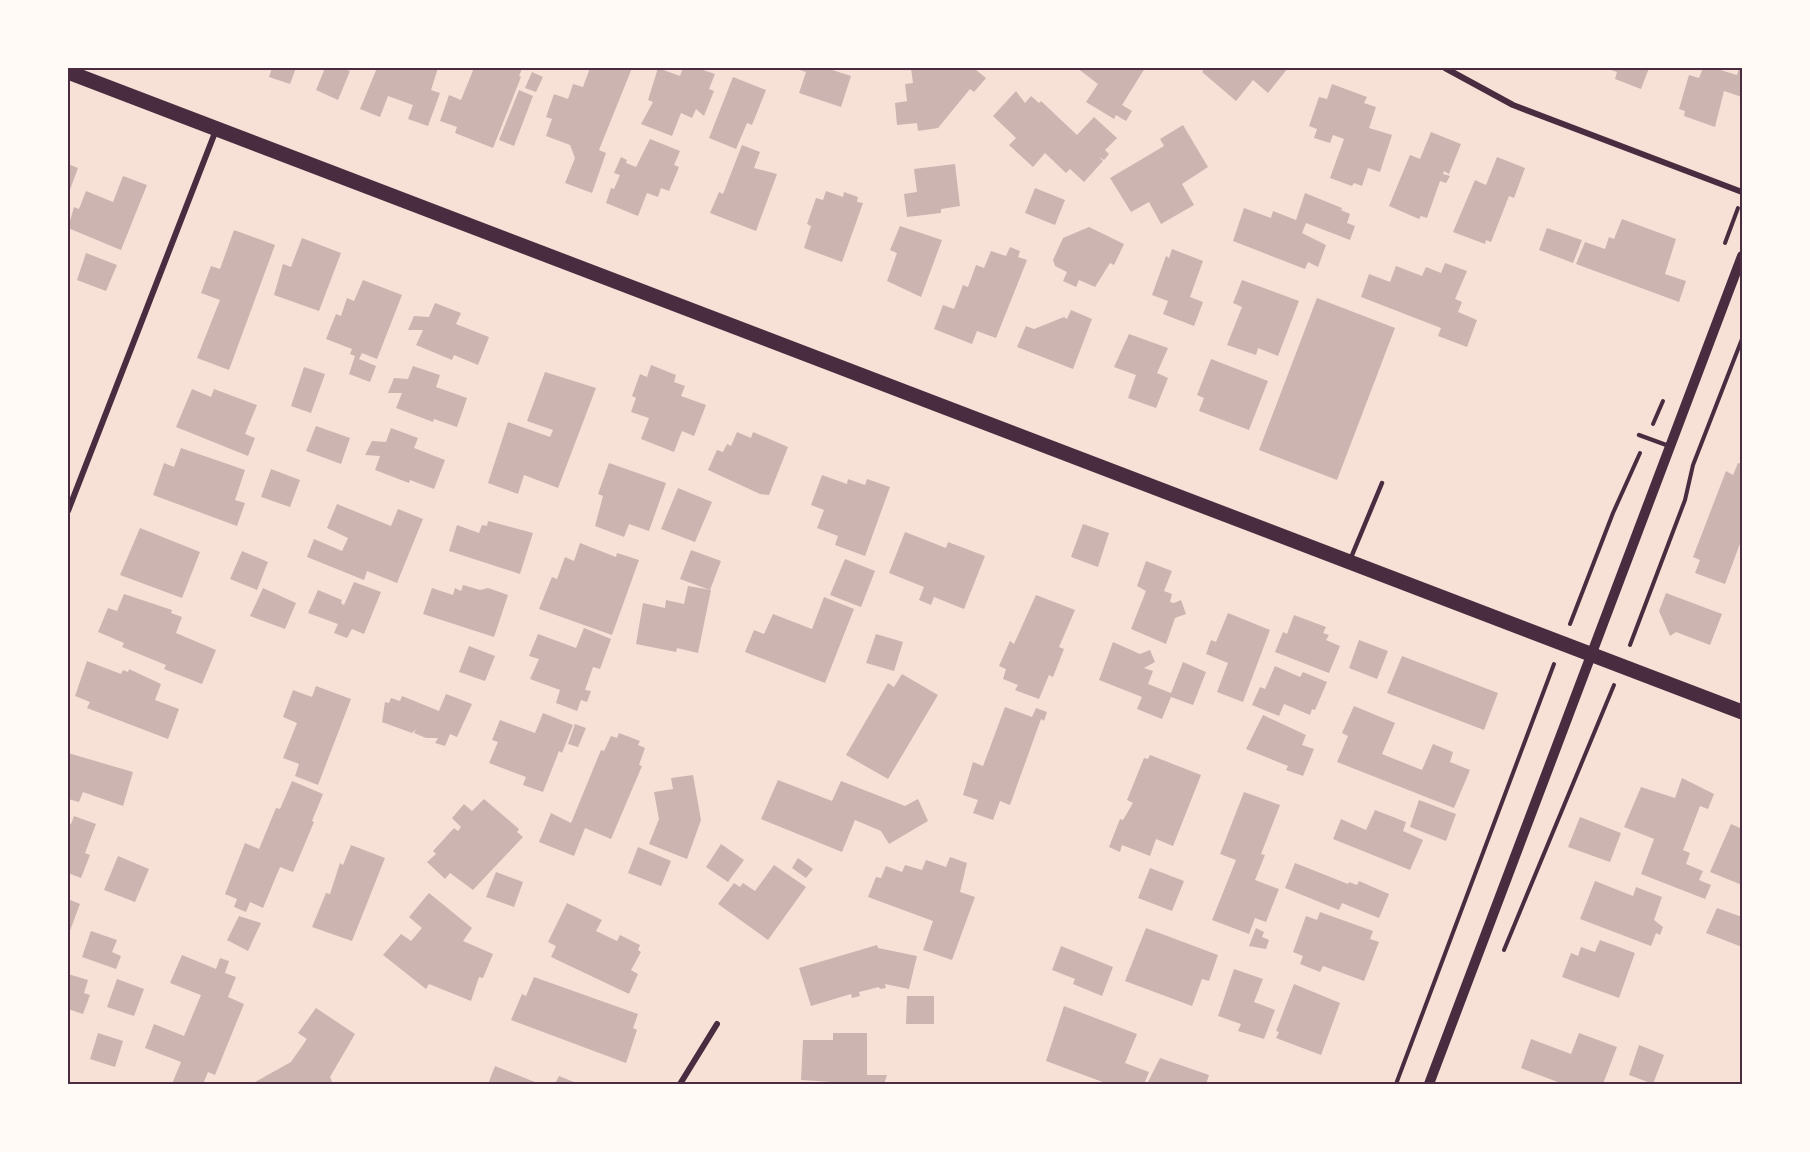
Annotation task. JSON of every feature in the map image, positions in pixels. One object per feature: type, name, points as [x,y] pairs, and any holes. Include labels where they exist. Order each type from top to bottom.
[{"type":"main road","points":[[68,72],[1743,712]]},
{"type":"street","points":[[1446,68],[1513,105],[1743,192]]},
{"type":"street","points":[[68,511],[216,129]]},
{"type":"street","points":[[1429,1084],[1669,446],[1743,256]]},
{"type":"street","points":[[680,1084],[717,1024]]},
{"type":"lane","points":[[1639,435],[1669,446]]},
{"type":"lane","points":[[1349,562],[1382,483]]},
{"type":"path","points":[[1503,953],[1621,666],[1743,339]]},
{"type":"building","points":[[272,68],[296,68],[290,84],[269,77]]},
{"type":"building","points":[[325,68],[341,68],[350,71],[338,100],[316,90]]},
{"type":"building","points":[[377,68],[438,68],[431,90],[440,93],[428,126],[408,119],[413,105],[388,96],[380,117],[360,109]]},
{"type":"building","points":[[474,68],[522,69],[519,76],[521,77],[493,148],[455,133],[457,127],[440,121],[449,95],[461,100]]},
{"type":"building","points":[[590,68],[632,68],[599,150],[606,153],[592,193],[565,183],[575,158],[570,145],[546,136],[552,119],[546,117],[554,94],[568,99],[573,84],[583,87]]},
{"type":"building","points":[[658,68],[680,76],[683,68],[697,68],[715,74],[709,89],[714,91],[704,116],[696,109],[692,118],[681,113],[672,136],[641,124],[653,102],[648,100]]},
{"type":"building","points":[[793,68],[826,68],[851,76],[841,107],[799,93],[806,72]]},
{"type":"building","points":[[911,68],[983,68],[976,70],[986,78],[974,92],[970,89],[938,128],[918,131],[917,123],[897,125],[895,103],[907,101],[905,84],[913,83]]},
{"type":"building","points":[[1077,68],[1145,68],[1122,105],[1132,111],[1126,121],[1116,115],[1114,119],[1086,102],[1098,84]]},
{"type":"building","points":[[1205,68],[1288,68],[1268,93],[1253,80],[1236,101],[1202,72]]},
{"type":"building","points":[[1605,68],[1649,68],[1641,89],[1615,79],[1617,72]]},
{"type":"building","points":[[1703,68],[1714,68],[1737,75],[1739,68],[1742,68],[1742,97],[1724,91],[1715,127],[1684,116],[1685,111],[1679,109],[1689,75],[1699,78]]},
{"type":"building","points":[[532,72],[543,77],[536,92],[525,88]]},
{"type":"building","points":[[733,77],[766,90],[752,125],[747,123],[736,149],[709,138]]},
{"type":"building","points":[[1332,84],[1367,97],[1364,103],[1376,107],[1369,128],[1392,135],[1380,172],[1368,168],[1362,186],[1354,183],[1352,186],[1330,178],[1344,139],[1333,135],[1330,143],[1314,138],[1317,129],[1309,126],[1319,97],[1327,99]]},
{"type":"building","points":[[519,90],[533,96],[514,146],[499,140]]},
{"type":"building","points":[[1016,91],[1025,103],[1031,96],[1039,103],[1041,101],[1077,135],[1094,117],[1117,138],[1105,150],[1109,154],[1104,160],[1099,157],[1103,161],[1084,182],[1070,169],[1066,173],[1045,153],[1033,167],[1009,145],[1016,138],[993,116]]},
{"type":"building","points":[[1183,125],[1208,167],[1182,184],[1194,205],[1161,224],[1149,202],[1131,212],[1110,178],[1164,146],[1160,139]]},
{"type":"building","points":[[1431,132],[1461,144],[1449,174],[1444,171],[1443,174],[1450,176],[1446,183],[1440,181],[1427,218],[1421,216],[1419,219],[1389,206],[1410,155],[1420,159]]},
{"type":"building","points":[[650,139],[680,151],[674,165],[679,167],[669,191],[661,188],[658,197],[647,193],[638,216],[606,203],[611,188],[614,189],[620,175],[614,173],[621,157],[627,160],[626,163],[636,167]]},
{"type":"building","points":[[742,145],[760,152],[754,168],[777,174],[756,231],[710,213],[719,192],[723,194]]},
{"type":"building","points":[[1497,157],[1525,168],[1514,198],[1509,196],[1491,242],[1486,240],[1485,244],[1453,232],[1475,180],[1486,185]]},
{"type":"building","points":[[68,164],[78,168],[68,195]]},
{"type":"building","points":[[955,164],[960,206],[941,209],[941,213],[907,217],[904,194],[917,192],[914,169]]},
{"type":"building","points":[[123,176],[147,185],[121,250],[68,228],[74,207],[79,209],[86,191],[113,202]]},
{"type":"building","points":[[1035,188],[1065,200],[1055,225],[1025,213]]},
{"type":"building","points":[[826,191],[843,197],[844,192],[858,197],[857,202],[863,203],[842,262],[804,248],[811,226],[807,224],[816,198],[823,200]]},
{"type":"building","points":[[1305,193],[1342,208],[1341,210],[1350,214],[1347,223],[1355,226],[1350,240],[1306,223],[1302,233],[1326,245],[1318,267],[1308,262],[1305,269],[1233,241],[1244,208],[1271,218],[1273,211],[1296,220]]},
{"type":"building","points":[[1622,219],[1676,239],[1665,274],[1686,281],[1679,302],[1576,264],[1585,242],[1605,249],[1609,237],[1614,239]]},
{"type":"building","points":[[900,226],[942,240],[921,297],[887,281],[897,253],[890,250]]},
{"type":"building","points":[[1089,227],[1124,244],[1114,265],[1110,263],[1095,287],[1079,280],[1076,287],[1063,281],[1067,272],[1055,266],[1053,260],[1063,238]]},
{"type":"building","points":[[1547,228],[1582,240],[1573,263],[1539,250]]},
{"type":"building","points":[[234,230],[275,245],[229,370],[197,358],[220,300],[201,293],[211,266],[220,269]]},
{"type":"building","points":[[302,238],[341,253],[319,311],[274,295],[283,264],[291,267]]},
{"type":"building","points":[[1010,247],[1020,251],[1018,257],[1027,260],[996,338],[977,331],[972,344],[934,329],[943,305],[954,309],[963,285],[968,287],[976,265],[984,268],[991,251],[1006,256]]},
{"type":"building","points":[[1172,249],[1203,261],[1190,297],[1203,302],[1194,326],[1163,314],[1168,301],[1152,295],[1166,256],[1169,258]]},
{"type":"building","points":[[86,253],[117,265],[106,291],[77,280]]},
{"type":"building","points":[[1445,263],[1467,271],[1455,299],[1462,302],[1458,312],[1477,320],[1467,347],[1438,336],[1441,328],[1361,297],[1369,274],[1390,282],[1396,266],[1422,276],[1426,267],[1441,273]]},
{"type":"building","points":[[363,280],[402,295],[377,359],[362,353],[359,359],[376,366],[370,382],[349,374],[355,356],[350,354],[352,349],[326,339],[336,314],[341,316],[347,298],[354,301]]},
{"type":"building","points":[[1242,280],[1299,301],[1278,356],[1258,348],[1256,355],[1227,345],[1242,307],[1233,303]]},
{"type":"building","points":[[1317,298],[1395,328],[1337,480],[1259,450]]},
{"type":"building","points":[[435,303],[461,313],[456,324],[489,337],[478,365],[454,355],[452,360],[416,345],[423,330],[408,330],[414,316],[429,317]]},
{"type":"building","points":[[1071,310],[1092,319],[1073,369],[1017,347],[1026,326],[1034,329],[1064,317],[1067,319]]},
{"type":"building","points":[[1129,334],[1168,348],[1157,373],[1168,378],[1156,408],[1128,398],[1136,375],[1114,367]]},
{"type":"building","points":[[1211,359],[1268,381],[1249,430],[1199,411],[1204,398],[1197,395]]},
{"type":"building","points":[[651,365],[676,375],[674,382],[685,386],[681,396],[706,405],[694,436],[682,431],[674,452],[641,439],[649,418],[631,412],[636,398],[632,396],[640,374],[647,377]]},
{"type":"building","points":[[413,366],[440,375],[436,387],[467,398],[457,427],[434,419],[433,422],[396,408],[402,393],[388,393],[394,378],[408,379]]},
{"type":"building","points":[[304,367],[325,374],[311,413],[291,406]]},
{"type":"building","points":[[545,372],[596,388],[558,488],[524,475],[518,494],[488,483],[508,422],[550,437],[553,430],[527,421]]},
{"type":"building","points":[[192,389],[211,397],[214,389],[257,405],[245,434],[255,438],[248,456],[176,427]]},
{"type":"building","points":[[316,426],[350,438],[341,464],[306,451]]},
{"type":"building","points":[[391,428],[418,438],[414,448],[445,460],[434,489],[410,480],[409,483],[375,470],[380,456],[365,455],[372,441],[386,442]]},
{"type":"building","points":[[737,432],[751,438],[753,432],[788,447],[769,495],[760,494],[708,470],[717,450],[723,452],[727,444],[731,446]]},
{"type":"building","points":[[181,448],[245,470],[235,500],[245,503],[237,526],[153,495],[164,463],[174,467]]},
{"type":"building","points":[[609,463],[666,483],[649,531],[629,524],[624,537],[595,526],[603,496],[598,494]]},
{"type":"building","points":[[1738,463],[1742,464],[1742,538],[1725,584],[1695,573],[1700,560],[1693,557],[1726,471],[1733,475]]},
{"type":"building","points":[[271,469],[300,480],[290,507],[261,497]]},
{"type":"building","points":[[822,475],[847,484],[848,479],[865,485],[867,479],[890,487],[865,556],[835,545],[838,536],[817,528],[824,510],[811,505]]},
{"type":"building","points":[[678,488],[712,502],[695,542],[661,529]]},
{"type":"building","points":[[337,504],[391,526],[398,509],[423,519],[397,583],[367,571],[364,580],[307,557],[314,539],[342,551],[348,538],[327,528]]},
{"type":"building","points":[[488,521],[533,533],[520,574],[449,551],[457,525],[479,533],[482,525],[487,526]]},
{"type":"building","points":[[1083,524],[1109,533],[1098,567],[1071,557]]},
{"type":"building","points":[[140,528],[200,552],[182,598],[120,575]]},
{"type":"building","points":[[905,532],[946,548],[948,542],[985,556],[964,609],[934,597],[931,605],[919,600],[924,587],[889,573]]},
{"type":"building","points":[[580,543],[616,557],[617,553],[639,560],[612,635],[539,609],[552,577],[557,579],[565,557],[574,561]]},
{"type":"building","points":[[691,550],[721,561],[710,590],[680,579]]},
{"type":"building","points":[[242,551],[268,562],[257,590],[230,579]]},
{"type":"building","points":[[845,559],[875,571],[861,607],[830,595]]},
{"type":"building","points":[[1146,561],[1172,571],[1164,591],[1172,594],[1170,602],[1181,600],[1186,614],[1175,618],[1166,644],[1131,629],[1146,591],[1137,586]]},
{"type":"building","points":[[354,582],[381,592],[364,634],[352,629],[347,638],[334,633],[338,624],[308,613],[318,590],[342,600],[341,603],[344,605]]},
{"type":"building","points":[[463,585],[480,590],[488,588],[508,595],[494,637],[423,614],[432,588],[453,595],[455,588],[461,591]]},
{"type":"building","points":[[688,586],[711,590],[698,653],[677,648],[676,652],[636,644],[643,603],[665,608],[666,600],[684,604]]},
{"type":"building","points":[[263,588],[296,603],[285,629],[250,616]]},
{"type":"building","points":[[1666,593],[1722,614],[1710,645],[1676,632],[1670,636],[1659,611]]},
{"type":"building","points":[[124,594],[172,610],[171,613],[182,617],[176,633],[216,650],[202,684],[164,669],[166,665],[122,647],[124,643],[98,632],[108,608],[117,611]]},
{"type":"building","points":[[1036,595],[1075,610],[1059,647],[1064,649],[1053,677],[1049,675],[1039,699],[1015,690],[1018,685],[1003,679],[1006,669],[999,666],[1010,641],[1014,644]]},
{"type":"building","points":[[824,597],[854,609],[825,683],[745,652],[754,630],[764,634],[773,614],[812,629]]},
{"type":"building","points":[[1228,613],[1270,630],[1243,702],[1217,692],[1228,663],[1206,654],[1211,640],[1216,642]]},
{"type":"building","points":[[1294,615],[1326,627],[1323,633],[1329,635],[1326,640],[1340,646],[1329,673],[1275,652],[1283,632],[1287,634]]},
{"type":"building","points":[[584,628],[611,639],[600,669],[593,667],[585,690],[591,691],[587,702],[581,700],[577,711],[556,703],[560,690],[530,679],[539,659],[529,656],[538,634],[576,648]]},
{"type":"building","points":[[876,634],[903,642],[894,671],[866,663]]},
{"type":"building","points":[[1359,640],[1388,651],[1377,679],[1349,668]]},
{"type":"building","points":[[1113,642],[1140,654],[1150,650],[1155,662],[1144,668],[1153,671],[1148,684],[1171,693],[1183,662],[1206,672],[1193,705],[1171,697],[1162,719],[1137,709],[1142,697],[1099,680]]},
{"type":"building","points":[[469,646],[495,656],[485,681],[459,672]]},
{"type":"building","points":[[1402,656],[1498,693],[1484,730],[1387,693]]},
{"type":"building","points":[[87,661],[121,674],[123,670],[128,672],[129,669],[161,684],[155,700],[179,709],[168,739],[87,708],[90,702],[75,696]]},
{"type":"building","points":[[1275,666],[1300,677],[1303,672],[1327,682],[1315,710],[1312,709],[1310,715],[1284,704],[1279,716],[1252,705],[1260,687],[1265,689]]},
{"type":"building","points":[[902,674],[938,695],[888,779],[846,755],[888,683],[894,687]]},
{"type":"building","points":[[316,686],[351,699],[318,785],[295,776],[299,764],[283,758],[297,723],[283,717],[293,690],[312,697]]},
{"type":"building","points":[[446,694],[472,704],[457,737],[450,734],[445,746],[435,743],[438,738],[426,738],[414,733],[416,729],[412,733],[382,722],[385,702],[389,703],[391,698],[400,701],[402,696],[439,711]]},
{"type":"building","points":[[1354,706],[1395,723],[1382,754],[1422,770],[1433,744],[1453,752],[1450,762],[1470,770],[1454,808],[1337,762],[1348,736],[1342,733]]},
{"type":"building","points":[[1005,707],[1032,717],[1036,708],[1047,712],[1044,721],[1041,719],[1010,805],[1000,801],[993,820],[973,813],[978,800],[963,795],[973,762],[983,766]]},
{"type":"building","points":[[543,713],[573,725],[562,753],[559,751],[543,792],[523,785],[526,777],[489,763],[498,742],[492,740],[500,720],[535,733]]},
{"type":"building","points":[[1263,715],[1306,735],[1302,745],[1314,749],[1303,776],[1286,770],[1288,766],[1246,749]]},
{"type":"building","points":[[575,724],[586,728],[578,747],[568,744]]},
{"type":"building","points":[[619,733],[640,741],[638,745],[645,748],[639,765],[642,766],[611,839],[585,828],[574,856],[539,842],[551,813],[571,823],[601,750],[604,751],[611,736],[617,738]]},
{"type":"building","points":[[68,753],[133,772],[123,806],[83,792],[79,802],[68,799]]},
{"type":"building","points":[[1150,755],[1201,775],[1173,846],[1156,839],[1150,856],[1122,845],[1120,852],[1109,847],[1120,819],[1123,820],[1133,803],[1127,800],[1144,758],[1148,759]]},
{"type":"building","points":[[693,775],[701,820],[687,859],[649,844],[659,819],[654,792],[673,789],[671,778]]},
{"type":"building","points":[[1682,778],[1714,794],[1708,809],[1700,806],[1683,850],[1690,853],[1686,864],[1703,871],[1699,880],[1711,885],[1705,899],[1641,874],[1654,839],[1624,827],[1641,787],[1675,798]]},
{"type":"building","points":[[778,780],[832,801],[841,781],[905,806],[918,799],[928,821],[889,844],[881,831],[855,820],[842,852],[761,819]]},
{"type":"building","points":[[292,781],[323,794],[312,821],[314,822],[293,872],[280,867],[263,908],[250,902],[246,912],[234,907],[237,899],[225,894],[245,843],[259,849],[276,808],[280,809]]},
{"type":"building","points":[[1244,792],[1280,805],[1261,854],[1265,855],[1255,880],[1279,889],[1266,922],[1255,918],[1249,934],[1212,920],[1236,860],[1220,854]]},
{"type":"building","points":[[484,799],[519,829],[517,832],[523,837],[473,890],[450,873],[445,879],[427,862],[436,854],[433,851],[454,828],[458,831],[461,827],[452,818],[464,804],[472,811]]},
{"type":"building","points":[[1419,800],[1456,814],[1446,841],[1410,827]]},
{"type":"building","points":[[1375,810],[1406,822],[1403,831],[1423,840],[1410,870],[1333,839],[1341,819],[1366,830]]},
{"type":"building","points":[[74,816],[96,824],[85,853],[90,855],[81,878],[68,873],[68,823],[71,824]]},
{"type":"building","points":[[1580,817],[1621,833],[1610,862],[1568,847]]},
{"type":"building","points":[[1742,823],[1742,885],[1710,872],[1731,824],[1740,828]]},
{"type":"building","points":[[721,844],[744,860],[728,882],[706,867]]},
{"type":"building","points":[[351,845],[385,858],[352,941],[312,927],[326,893],[330,894],[340,863],[343,865]]},
{"type":"building","points":[[638,847],[671,861],[661,886],[628,873]]},
{"type":"building","points":[[118,856],[149,869],[135,902],[104,890]]},
{"type":"building","points":[[950,857],[967,863],[960,892],[975,897],[952,960],[923,950],[933,921],[868,897],[876,877],[881,878],[886,866],[902,872],[905,865],[922,870],[926,860],[946,867]]},
{"type":"building","points":[[798,858],[813,869],[806,878],[792,868]]},
{"type":"building","points":[[1295,863],[1348,884],[1349,882],[1357,885],[1359,881],[1389,894],[1379,918],[1342,903],[1339,910],[1285,888]]},
{"type":"building","points":[[774,865],[806,887],[768,940],[718,904],[734,883],[740,887],[743,883],[755,891]]},
{"type":"building","points":[[1150,868],[1184,881],[1172,911],[1138,898]]},
{"type":"building","points":[[496,872],[523,882],[514,907],[486,897]]},
{"type":"building","points":[[1595,881],[1633,896],[1636,887],[1662,897],[1654,920],[1663,927],[1660,935],[1656,933],[1651,946],[1580,919]]},
{"type":"building","points":[[429,893],[472,928],[463,941],[493,954],[483,978],[479,977],[471,1001],[429,984],[426,989],[383,955],[401,934],[411,941],[422,928],[409,917]]},
{"type":"building","points":[[68,899],[80,904],[68,936]]},
{"type":"building","points":[[567,903],[602,920],[596,931],[617,941],[620,935],[640,945],[638,950],[641,952],[631,970],[638,974],[629,994],[551,957],[556,946],[548,942]]},
{"type":"building","points":[[1717,908],[1742,917],[1742,947],[1706,933]]},
{"type":"building","points":[[1320,912],[1373,931],[1370,939],[1379,942],[1364,981],[1323,966],[1320,972],[1300,964],[1303,956],[1293,952],[1306,916],[1317,920]]},
{"type":"building","points":[[239,916],[261,923],[248,951],[227,940]]},
{"type":"building","points":[[1146,928],[1218,955],[1209,981],[1202,979],[1192,1006],[1125,981]]},
{"type":"building","points":[[1256,928],[1264,932],[1262,937],[1269,940],[1266,949],[1249,946]]},
{"type":"building","points":[[91,931],[117,940],[112,952],[121,956],[116,969],[82,957]]},
{"type":"building","points":[[1600,940],[1635,953],[1619,998],[1562,977],[1571,953],[1578,956],[1581,947],[1595,952]]},
{"type":"building","points":[[877,945],[878,948],[917,956],[909,989],[885,984],[886,988],[880,989],[879,987],[859,992],[860,996],[852,998],[851,994],[811,1006],[799,968]]},
{"type":"building","points":[[1061,946],[1113,967],[1102,996],[1073,984],[1075,979],[1052,970]]},
{"type":"building","points":[[182,955],[216,969],[220,958],[229,961],[225,973],[236,977],[228,997],[244,1004],[215,1075],[208,1072],[203,1084],[172,1084],[181,1062],[145,1048],[154,1024],[184,1036],[201,995],[170,983]]},
{"type":"building","points":[[1234,969],[1263,979],[1254,1002],[1275,1010],[1264,1039],[1238,1031],[1241,1024],[1218,1016]]},
{"type":"building","points":[[68,974],[88,980],[84,993],[90,995],[83,1014],[68,1009]]},
{"type":"building","points":[[534,977],[638,1014],[633,1028],[637,1030],[626,1063],[511,1020],[522,994],[526,996]]},
{"type":"building","points":[[117,979],[144,989],[134,1016],[107,1007]]},
{"type":"building","points":[[1294,984],[1340,1003],[1321,1055],[1276,1038],[1279,1032],[1276,1031]]},
{"type":"building","points":[[907,996],[934,996],[934,1024],[906,1024]]},
{"type":"building","points":[[1064,1006],[1137,1034],[1125,1063],[1149,1072],[1144,1084],[1108,1084],[1046,1061]]},
{"type":"building","points":[[316,1008],[355,1034],[330,1077],[333,1084],[256,1084],[255,1082],[291,1062],[307,1039],[298,1033]]},
{"type":"building","points":[[98,1033],[123,1041],[115,1067],[90,1059]]},
{"type":"building","points":[[833,1033],[867,1033],[867,1075],[887,1075],[884,1084],[832,1084],[832,1082],[801,1080],[803,1040],[833,1040]]},
{"type":"building","points":[[1579,1033],[1617,1047],[1603,1084],[1563,1084],[1521,1068],[1531,1039],[1571,1054]]},
{"type":"building","points":[[1639,1045],[1664,1055],[1653,1084],[1629,1075]]},
{"type":"building","points":[[1160,1058],[1209,1075],[1206,1084],[1147,1084]]},
{"type":"building","points":[[495,1066],[540,1084],[488,1084]]},
{"type":"building","points":[[559,1076],[579,1084],[555,1084]]}]
